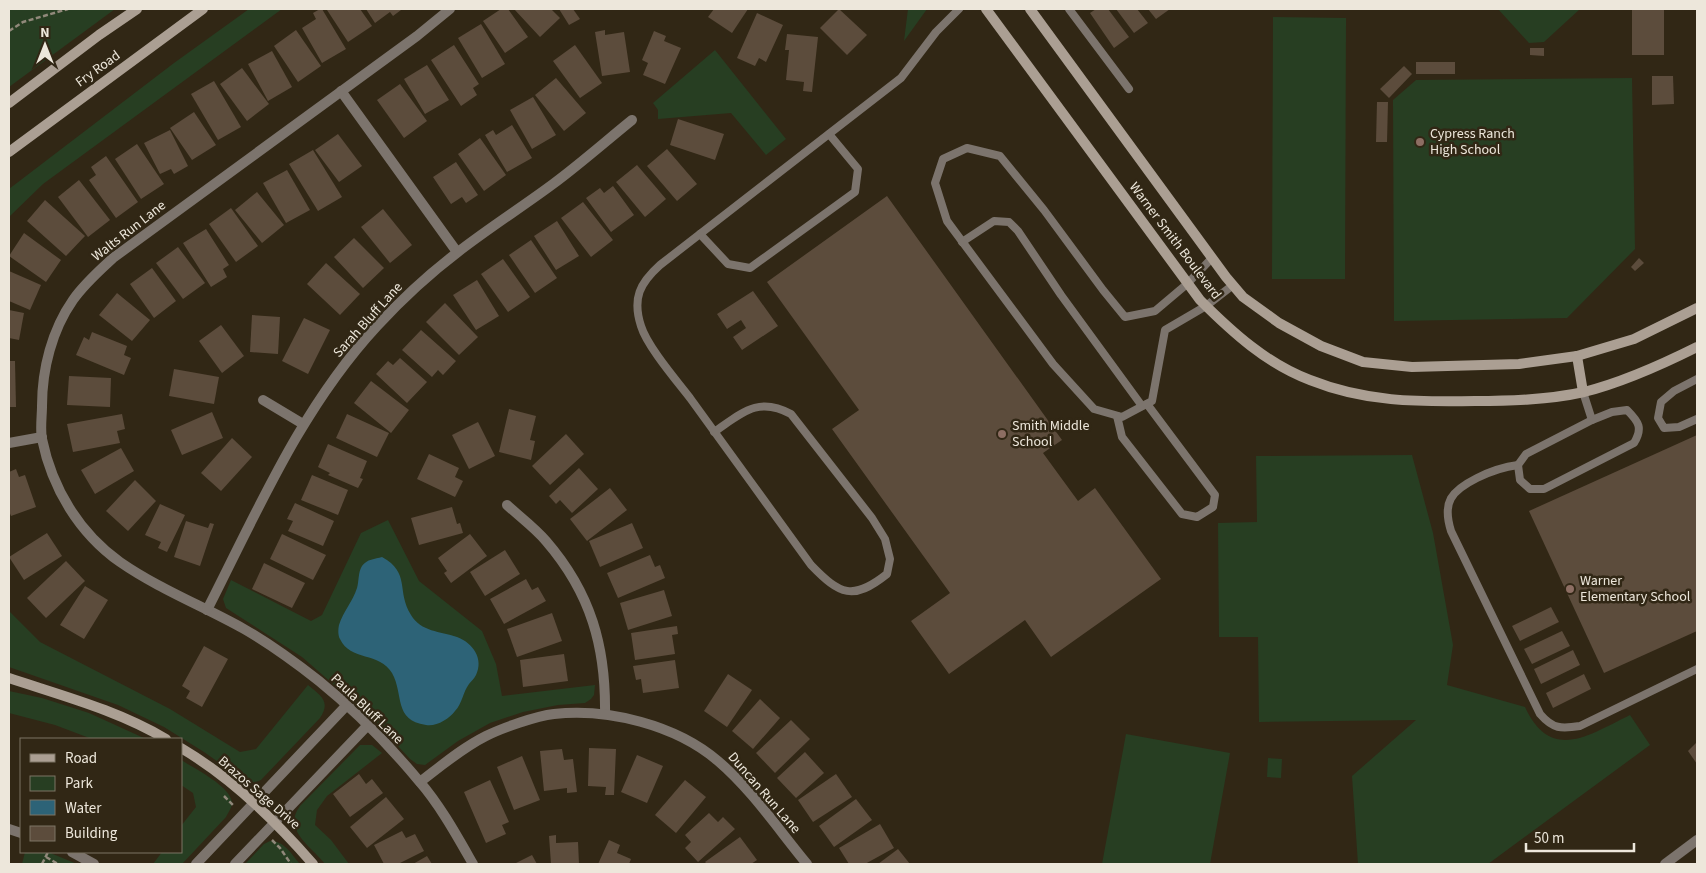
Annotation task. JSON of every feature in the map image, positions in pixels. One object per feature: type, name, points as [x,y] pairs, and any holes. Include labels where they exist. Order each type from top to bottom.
[{"type":"street","name":"Fry Road","points":[[9,103],[99,35],[137,9]]},
{"type":"street","name":"Fry Road","points":[[9,152],[203,9]]},
{"type":"street","name":"Walts Run Lane","points":[[207,610],[149,580],[120,562],[93,539],[68,507],[51,472],[42,437],[42,392],[47,357],[58,327],[73,300],[113,258],[417,36],[450,9]]},
{"type":"street","name":"Warner Smith Boulevard","points":[[986,9],[1187,284],[1206,306],[1226,326],[1264,356],[1309,380],[1361,396],[1411,402],[1524,400],[1583,392],[1647,371],[1697,347]]},
{"type":"street","name":"Warner Smith Boulevard","points":[[1030,9],[1212,258],[1243,297],[1279,323],[1321,346],[1363,362],[1412,367],[1519,364],[1577,356],[1634,339],[1697,308]]},
{"type":"street","points":[[341,91],[457,252]]},
{"type":"street","name":"Sarah Bluff Lane","points":[[207,610],[303,424],[328,386],[376,327],[429,275],[457,252],[553,184],[632,120]]},
{"type":"street","points":[[1577,356],[1583,392]]},
{"type":"street","points":[[263,400],[303,424]]},
{"type":"street","points":[[9,443],[42,437]]},
{"type":"street","points":[[507,505],[545,540],[570,573],[589,609],[600,646],[605,682],[604,714]]},
{"type":"street","name":"Paula Bluff Lane","points":[[207,610],[245,630],[319,681],[367,726],[420,782],[473,864]]},
{"type":"street","points":[[9,678],[109,711],[164,738]]},
{"type":"street","points":[[196,864],[346,706]]},
{"type":"street","name":"Duncan Run Lane","points":[[420,782],[484,737],[504,728],[553,714],[604,714],[648,724],[683,737],[717,760],[747,790],[807,864]]},
{"type":"street","points":[[235,864],[367,726]]},
{"type":"street","name":"Brazos Sage Drive","points":[[182,749],[224,777],[254,803],[275,822],[313,864]]},
{"type":"street","points":[[1665,864],[1697,840]]},
{"type":"street","points":[[74,853],[94,864]]},
{"type":"lane","points":[[714,432],[746,410],[764,405],[780,408],[791,414],[876,525],[884,540],[890,559],[887,574],[871,586],[857,591],[841,590],[826,580],[811,565],[650,345],[641,327],[638,310],[639,292],[647,277],[901,78],[936,32],[959,9]]},
{"type":"lane","points":[[1069,9],[1129,90]]},
{"type":"lane","points":[[700,234],[728,264],[750,268],[856,192],[858,169],[829,134]]},
{"type":"lane","points":[[1212,258],[1187,284],[1155,311],[1125,317],[1044,210],[1000,156],[967,148],[943,159],[935,183],[946,221],[1053,364],[1094,409],[1122,417],[1152,400],[1164,330],[1206,306],[1233,285]]},
{"type":"lane","points":[[962,242],[994,221],[1009,222],[1018,231],[1061,295],[1215,495],[1213,508],[1197,517],[1182,514],[1122,437],[1117,416]]},
{"type":"lane","points":[[1697,379],[1674,391],[1660,402],[1658,418],[1664,428],[1679,427],[1697,419]]},
{"type":"lane","points":[[1583,392],[1592,420]]},
{"type":"lane","points":[[1627,410],[1637,420],[1639,433],[1634,442],[1544,489],[1530,489],[1520,480],[1518,465],[1526,454],[1592,420],[1612,412],[1627,410]]},
{"type":"lane","points":[[1518,465],[1494,469],[1460,486],[1452,495],[1448,520],[1451,531],[1540,714],[1549,724],[1563,729],[1580,726],[1697,669]]},
{"type":"path","points":[[9,31],[23,22],[68,9]]},
{"type":"path","points":[[278,846],[291,864]]},
{"type":"path","points":[[42,864],[48,853]]},
{"type":"path","points":[[46,857],[58,864]]},
{"type":"green space","points":[[9,9],[115,9],[9,87]]},
{"type":"green space","points":[[249,9],[282,9],[43,184],[9,217],[9,189],[174,63]]},
{"type":"green space","points":[[908,9],[927,9],[904,41]]},
{"type":"green space","points":[[1498,9],[1580,9],[1544,42],[1529,43]]},
{"type":"green space","points":[[1273,17],[1346,18],[1345,279],[1272,279]]},
{"type":"green space","points":[[715,50],[786,139],[766,155],[731,113],[658,119],[658,110],[653,103]]},
{"type":"green space","points":[[1632,78],[1635,249],[1567,318],[1394,321],[1393,100],[1416,80]]},
{"type":"green space","points":[[1412,455],[1433,533],[1453,645],[1447,685],[1525,707],[1535,724],[1547,735],[1559,739],[1586,736],[1630,715],[1650,745],[1488,864],[1358,864],[1352,776],[1416,720],[1259,722],[1258,637],[1219,637],[1218,523],[1257,522],[1256,456]]},
{"type":"green space","points":[[388,520],[419,581],[482,631],[496,664],[502,696],[595,685],[594,695],[591,699],[585,703],[558,705],[523,712],[490,723],[458,741],[425,765],[417,764],[410,759],[371,717],[302,657],[226,608],[223,599],[231,580],[311,621],[322,615],[361,533]]},
{"type":"green space","points":[[9,611],[40,642],[170,709],[240,752],[256,749],[308,685],[323,699],[325,707],[320,718],[261,780],[248,783],[164,727],[118,705],[9,667]]},
{"type":"green space","points":[[9,691],[42,698],[89,713],[144,738],[89,738],[55,725],[9,713]]},
{"type":"green space","points":[[1126,734],[1230,753],[1210,864],[1102,864]]},
{"type":"green space","points":[[360,745],[372,745],[382,753],[327,796],[317,810],[315,825],[331,840],[349,864],[325,864],[300,837],[294,823],[295,815],[300,806]]},
{"type":"green space","points":[[1268,758],[1282,759],[1281,778],[1267,777]]},
{"type":"green space","points":[[182,761],[223,788],[232,801],[232,806],[226,817],[182,864],[153,864],[161,853],[182,853],[182,825],[196,807],[193,793],[182,786]]},
{"type":"green space","points":[[270,841],[284,846],[300,864],[245,864],[264,844]]},
{"type":"green space","points":[[25,853],[50,853],[77,864],[22,864]]},
{"type":"water","points":[[382,557],[397,569],[402,583],[404,598],[415,621],[425,628],[463,640],[476,652],[479,663],[476,675],[467,687],[455,711],[438,724],[426,725],[408,718],[401,705],[396,681],[387,666],[351,651],[339,638],[339,625],[355,593],[361,568],[369,561]]},
{"type":"building","points":[[322,9],[346,49],[322,63],[302,28],[316,19],[313,13]]},
{"type":"building","points":[[360,9],[372,26],[348,42],[327,10]]},
{"type":"building","points":[[366,9],[401,10],[393,16],[390,12],[375,23]]},
{"type":"building","points":[[501,9],[508,9],[528,37],[505,53],[483,21]]},
{"type":"building","points":[[514,9],[551,9],[560,18],[540,37]]},
{"type":"building","points":[[559,9],[573,9],[580,19],[569,25]]},
{"type":"building","points":[[714,9],[748,9],[732,33],[708,17]]},
{"type":"building","points":[[839,9],[867,35],[847,55],[820,28]]},
{"type":"building","points":[[1096,9],[1108,9],[1129,37],[1114,48],[1090,13]]},
{"type":"building","points":[[1116,9],[1137,9],[1148,23],[1134,33]]},
{"type":"building","points":[[1148,9],[1170,9],[1156,19]]},
{"type":"building","points":[[1632,10],[1664,10],[1664,55],[1632,55]]},
{"type":"building","points":[[757,13],[783,25],[766,62],[759,58],[755,66],[737,58]]},
{"type":"building","points":[[481,24],[505,64],[482,78],[458,38]]},
{"type":"building","points":[[296,30],[321,66],[298,82],[274,46]]},
{"type":"building","points":[[605,30],[605,35],[624,32],[630,72],[602,76],[595,32]]},
{"type":"building","points":[[654,31],[666,36],[664,41],[681,48],[665,84],[643,75],[648,63],[642,60]]},
{"type":"building","points":[[787,34],[818,37],[812,92],[803,91],[804,82],[786,80],[789,50],[785,50]]},
{"type":"building","points":[[454,45],[479,84],[473,88],[477,95],[461,106],[431,60]]},
{"type":"building","points":[[575,45],[602,83],[580,98],[553,61]]},
{"type":"building","points":[[1530,48],[1544,48],[1544,56],[1530,55]]},
{"type":"building","points":[[272,51],[292,87],[268,101],[248,64]]},
{"type":"building","points":[[1416,62],[1455,62],[1455,74],[1416,74]]},
{"type":"building","points":[[427,65],[449,100],[425,114],[404,79]]},
{"type":"building","points":[[1404,66],[1412,74],[1389,98],[1380,89]]},
{"type":"building","points":[[242,68],[269,104],[247,121],[220,84]]},
{"type":"building","points":[[1652,76],[1673,76],[1674,104],[1652,105]]},
{"type":"building","points":[[556,78],[586,113],[564,131],[535,95]]},
{"type":"building","points":[[214,81],[241,127],[218,140],[191,94]]},
{"type":"building","points":[[400,84],[427,121],[404,138],[377,100]]},
{"type":"building","points":[[533,97],[556,135],[532,149],[510,110]]},
{"type":"building","points":[[1377,102],[1388,102],[1387,142],[1376,142]]},
{"type":"building","points":[[194,112],[216,145],[192,160],[170,128]]},
{"type":"building","points":[[678,119],[724,134],[715,160],[670,145]]},
{"type":"building","points":[[512,125],[532,158],[507,172],[485,135],[493,130],[496,135]]},
{"type":"building","points":[[170,130],[188,166],[174,174],[171,169],[160,174],[144,143]]},
{"type":"building","points":[[338,134],[362,166],[339,182],[315,150]]},
{"type":"building","points":[[480,138],[506,175],[484,191],[458,154]]},
{"type":"building","points":[[137,144],[164,184],[141,199],[115,159]]},
{"type":"building","points":[[667,149],[697,184],[677,201],[647,166]]},
{"type":"building","points":[[313,150],[342,197],[318,211],[289,164]]},
{"type":"building","points":[[106,156],[138,202],[116,218],[89,180],[96,175],[91,167]]},
{"type":"building","points":[[456,162],[478,195],[466,203],[462,197],[451,204],[433,177]]},
{"type":"building","points":[[637,165],[666,199],[645,217],[616,182]]},
{"type":"building","points":[[287,170],[310,210],[286,223],[263,183]]},
{"type":"building","points":[[79,180],[110,220],[88,237],[58,197]]},
{"type":"building","points":[[613,186],[634,215],[611,232],[586,198],[600,188],[604,193]]},
{"type":"building","points":[[257,192],[284,225],[262,243],[235,210]]},
{"type":"building","points":[[887,196],[1062,440],[1043,453],[1078,501],[1095,488],[1161,579],[1051,657],[1025,620],[949,674],[911,621],[950,593],[832,429],[859,410],[767,282]]},
{"type":"building","points":[[45,200],[85,236],[66,256],[27,221]]},
{"type":"building","points":[[583,202],[613,240],[591,257],[561,218]]},
{"type":"building","points":[[231,208],[258,246],[236,262],[209,224]]},
{"type":"building","points":[[383,209],[412,245],[390,263],[361,227]]},
{"type":"building","points":[[557,221],[579,256],[556,270],[534,236]]},
{"type":"building","points":[[206,229],[229,265],[223,269],[227,277],[211,287],[183,243]]},
{"type":"building","points":[[24,233],[61,260],[46,282],[9,256]]},
{"type":"building","points":[[354,238],[384,268],[363,288],[334,257]]},
{"type":"building","points":[[531,240],[557,278],[535,293],[509,255]]},
{"type":"building","points":[[178,247],[205,283],[183,299],[156,263]]},
{"type":"building","points":[[1639,258],[1644,263],[1635,271],[1631,267]]},
{"type":"building","points":[[503,259],[530,297],[508,312],[481,274]]},
{"type":"building","points":[[326,263],[360,294],[340,315],[307,284]]},
{"type":"building","points":[[152,268],[176,301],[154,318],[130,284]]},
{"type":"building","points":[[9,271],[41,285],[30,310],[9,301]]},
{"type":"building","points":[[477,280],[499,316],[476,330],[453,295]]},
{"type":"building","points":[[753,291],[778,326],[742,350],[733,337],[746,328],[741,320],[727,329],[717,314]]},
{"type":"building","points":[[117,293],[150,320],[132,341],[99,315]]},
{"type":"building","points":[[445,303],[478,337],[459,355],[426,322]]},
{"type":"building","points":[[9,310],[24,313],[19,340],[9,338]]},
{"type":"building","points":[[252,315],[280,317],[278,354],[250,352]]},
{"type":"building","points":[[304,318],[330,330],[308,374],[282,361]]},
{"type":"building","points":[[221,325],[244,356],[222,373],[199,341]]},
{"type":"building","points":[[421,330],[456,361],[443,375],[438,370],[432,377],[402,350]]},
{"type":"building","points":[[92,332],[127,346],[124,355],[131,358],[124,375],[76,355],[84,337],[89,340]]},
{"type":"building","points":[[400,358],[427,382],[407,403],[376,374],[388,361],[393,365]]},
{"type":"building","points":[[9,361],[15,361],[16,407],[9,407]]},
{"type":"building","points":[[174,369],[219,377],[214,404],[169,396]]},
{"type":"building","points":[[69,376],[111,378],[110,407],[67,405]]},
{"type":"building","points":[[371,381],[409,410],[391,433],[354,403]]},
{"type":"building","points":[[509,409],[536,416],[530,440],[535,441],[531,460],[499,452]]},
{"type":"building","points":[[212,412],[223,438],[182,455],[171,430]]},
{"type":"building","points":[[122,414],[125,429],[117,431],[120,443],[73,452],[67,424]]},
{"type":"building","points":[[347,414],[389,433],[377,457],[336,438]]},
{"type":"building","points":[[478,422],[495,456],[469,469],[452,435]]},
{"type":"building","points":[[566,434],[584,454],[550,485],[532,466]]},
{"type":"building","name":"Warner Elementary School","points":[[1697,435],[1697,631],[1604,673],[1529,511]]},
{"type":"building","points":[[232,438],[252,457],[221,491],[201,473]]},
{"type":"building","points":[[328,444],[367,461],[360,478],[363,479],[358,488],[328,475],[330,473],[318,467]]},
{"type":"building","points":[[121,448],[134,471],[95,494],[81,470]]},
{"type":"building","points":[[429,454],[459,468],[455,477],[463,481],[455,497],[417,479]]},
{"type":"building","points":[[579,468],[598,489],[572,513],[560,500],[556,504],[549,496]]},
{"type":"building","points":[[16,469],[19,477],[25,475],[36,507],[11,516],[9,511],[9,472]]},
{"type":"building","points":[[312,475],[348,490],[338,515],[301,500]]},
{"type":"building","points":[[135,480],[156,501],[128,531],[106,511]]},
{"type":"building","points":[[610,488],[627,510],[587,541],[570,519]]},
{"type":"building","points":[[295,503],[334,521],[323,546],[288,531],[293,521],[287,519]]},
{"type":"building","points":[[160,504],[185,515],[167,552],[158,548],[161,542],[145,535]]},
{"type":"building","points":[[452,507],[457,524],[460,523],[463,533],[419,545],[411,518]]},
{"type":"building","points":[[186,521],[208,528],[210,523],[214,524],[200,566],[174,557]]},
{"type":"building","points":[[632,523],[643,548],[600,567],[589,541]]},
{"type":"building","points":[[47,533],[62,556],[24,580],[9,557]]},
{"type":"building","points":[[282,534],[326,555],[313,580],[270,559]]},
{"type":"building","points":[[470,534],[487,556],[451,583],[444,573],[447,571],[438,558]]},
{"type":"building","points":[[505,550],[520,574],[485,596],[470,572]]},
{"type":"building","points":[[650,555],[655,567],[660,565],[665,578],[618,598],[607,573]]},
{"type":"building","points":[[66,561],[85,581],[46,618],[27,598]]},
{"type":"building","points":[[264,563],[305,583],[292,608],[252,589]]},
{"type":"building","points":[[526,579],[532,590],[538,587],[546,601],[504,624],[490,599]]},
{"type":"building","points":[[85,586],[108,600],[84,639],[60,625]]},
{"type":"building","points":[[664,590],[672,616],[628,630],[620,603]]},
{"type":"building","points":[[1551,607],[1559,622],[1520,641],[1512,626]]},
{"type":"building","points":[[552,613],[562,641],[517,657],[507,629]]},
{"type":"building","points":[[677,626],[678,634],[672,635],[675,654],[635,660],[631,633]]},
{"type":"building","points":[[1562,631],[1570,646],[1532,664],[1524,649]]},
{"type":"building","points":[[204,646],[228,659],[202,707],[186,698],[190,691],[182,686]]},
{"type":"building","points":[[1573,650],[1580,665],[1541,684],[1534,669]]},
{"type":"building","points":[[564,654],[568,681],[523,687],[520,660]]},
{"type":"building","points":[[675,660],[679,688],[643,693],[641,679],[636,680],[633,666]]},
{"type":"building","points":[[728,674],[752,690],[727,727],[704,711]]},
{"type":"building","points":[[1584,674],[1591,689],[1553,708],[1546,693]]},
{"type":"building","points":[[760,699],[780,718],[753,749],[732,731]]},
{"type":"building","points":[[791,720],[810,739],[775,773],[756,753]]},
{"type":"building","points":[[1697,742],[1697,764],[1688,751]]},
{"type":"building","points":[[589,748],[616,749],[614,795],[605,795],[606,787],[588,786]]},
{"type":"building","points":[[562,749],[564,760],[573,759],[577,792],[567,793],[567,788],[544,791],[540,751]]},
{"type":"building","points":[[805,752],[824,773],[796,798],[777,778]]},
{"type":"building","points":[[637,755],[663,766],[647,803],[621,792]]},
{"type":"building","points":[[522,756],[540,800],[514,810],[497,767]]},
{"type":"building","points":[[359,774],[366,784],[372,779],[383,793],[350,817],[333,794]]},
{"type":"building","points":[[836,774],[852,797],[813,822],[798,800]]},
{"type":"building","points":[[490,780],[509,822],[502,825],[506,834],[486,843],[464,792]]},
{"type":"building","points":[[685,780],[706,797],[676,833],[655,815]]},
{"type":"building","points":[[386,797],[404,819],[367,848],[350,827]]},
{"type":"building","points":[[856,799],[872,820],[834,847],[819,826]]},
{"type":"building","points":[[709,813],[718,822],[723,817],[735,829],[698,862],[685,848],[691,842],[685,835]]},
{"type":"building","points":[[880,824],[894,848],[865,864],[849,864],[839,848]]},
{"type":"building","points":[[402,831],[406,838],[415,834],[424,851],[398,864],[384,864],[374,845]]},
{"type":"building","points":[[556,835],[556,843],[578,842],[579,864],[551,864],[549,836]]},
{"type":"building","points":[[740,837],[757,860],[751,864],[707,864],[705,862]]},
{"type":"building","points":[[609,840],[620,845],[617,853],[631,859],[629,864],[598,864]]},
{"type":"building","points":[[898,849],[910,864],[878,864]]},
{"type":"building","points":[[532,855],[537,864],[514,864]]},
{"type":"building","points":[[427,856],[432,864],[413,864]]},
{"type":"place","name":"Cypress Ranch High School","points":[[1420,142]]},
{"type":"place","name":"Smith Middle School","points":[[1002,434]]},
{"type":"place","name":"Warner Elementary School","points":[[1570,589]]}]
